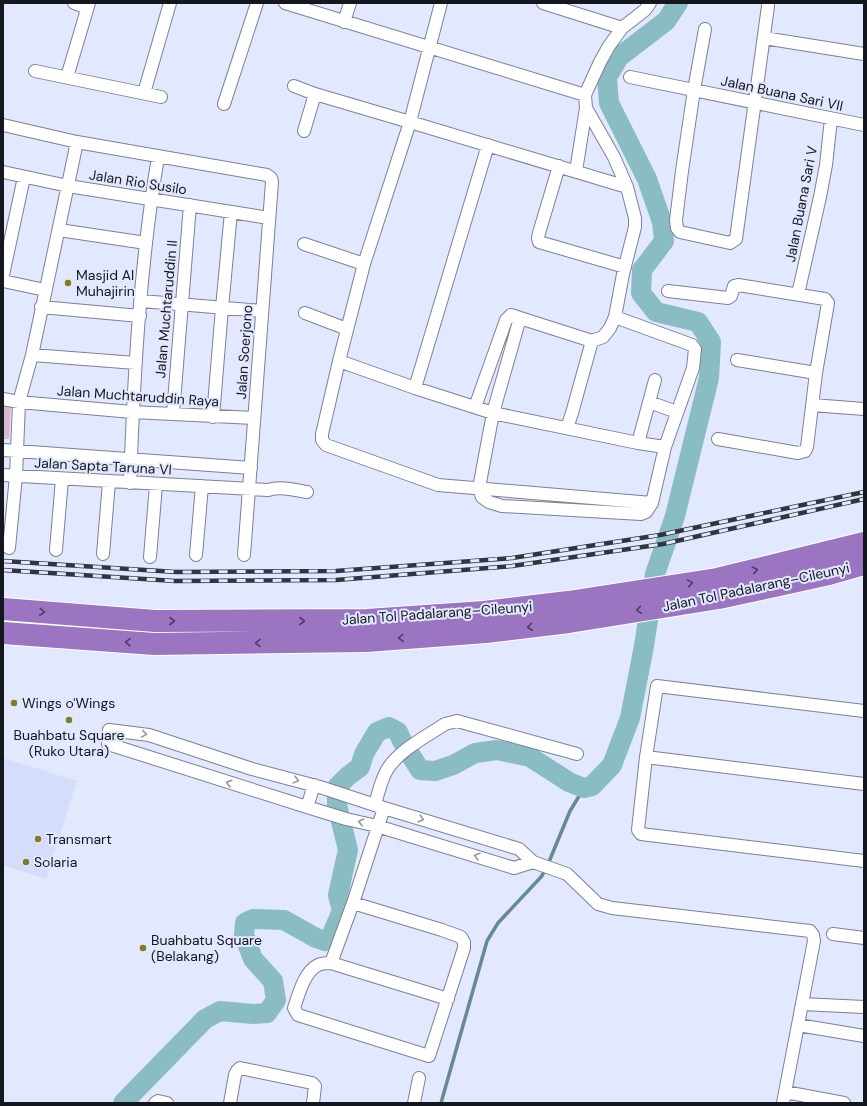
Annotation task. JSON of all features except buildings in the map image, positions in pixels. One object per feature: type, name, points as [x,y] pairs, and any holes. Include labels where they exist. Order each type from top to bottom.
[{"type":"highway","name":"Jalan Tol Padalarang–Cileunyi","points":[[718,588],[864,543]]},
{"type":"highway","name":"Jalan Tol Padalarang–Cileunyi","points":[[3,633],[154,644],[366,641],[486,632],[569,612],[718,588],[829,574],[864,564]]},
{"type":"highway","name":"Jalan Tol Padalarang–Cileunyi","points":[[3,609],[155,621],[360,620],[484,612],[569,612]]},
{"type":"street","points":[[67,77],[88,5],[74,3]]},
{"type":"street","points":[[144,93],[170,3]]},
{"type":"street","points":[[224,104],[257,3]]},
{"type":"street","points":[[286,3],[585,95]]},
{"type":"street","points":[[344,22],[350,3]]},
{"type":"street","points":[[441,3],[410,122],[364,264],[339,361],[322,434],[322,440],[326,445],[438,485],[479,488]]},
{"type":"street","points":[[543,3],[622,28]]},
{"type":"street","points":[[576,171],[586,108],[585,95],[609,46],[622,28],[644,10],[650,3]]},
{"type":"street","points":[[705,29],[694,90],[676,220],[677,228],[680,232],[730,243],[736,239],[768,6]]},
{"type":"street","points":[[764,38],[864,54]]},
{"type":"street","points":[[35,71],[144,93],[161,98]]},
{"type":"street","name":"Jalan Buana Sari VII","points":[[630,77],[864,125]]},
{"type":"street","points":[[294,86],[315,94],[627,187]]},
{"type":"street","points":[[304,131],[315,94]]},
{"type":"street","points":[[475,407],[506,320],[510,315],[592,341],[603,337],[610,328],[615,317],[635,227],[635,218],[633,205],[627,187],[614,157],[586,108]]},
{"type":"street","name":"Jalan Buana Sari V","points":[[798,294],[820,197],[826,165],[831,119]]},
{"type":"street","name":"Jalan Soerjono","points":[[3,125],[78,142],[267,175],[271,178],[272,182],[249,489]]},
{"type":"street","points":[[9,548],[16,476],[19,402],[32,355],[41,307],[78,142]]},
{"type":"street","points":[[415,388],[488,145]]},
{"type":"street","points":[[130,483],[132,412],[141,301],[151,199],[158,156]]},
{"type":"street","points":[[559,166],[539,233],[539,242],[625,267]]},
{"type":"street","name":"Jalan Rio Susilo","points":[[3,172],[68,186],[269,218]]},
{"type":"street","points":[[3,275],[24,177]]},
{"type":"street","name":"Jalan Muchtaruddin II","points":[[173,414],[190,205]]},
{"type":"street","points":[[213,417],[231,212]]},
{"type":"street","points":[[59,230],[146,243]]},
{"type":"street","points":[[304,244],[364,264]]},
{"type":"street","points":[[3,281],[45,290]]},
{"type":"street","points":[[668,292],[728,298],[731,296],[734,286],[738,285],[825,299],[828,303],[816,373],[807,448],[805,451],[802,452],[718,439]]},
{"type":"street","points":[[141,301],[262,311]]},
{"type":"street","points":[[41,307],[140,316]]},
{"type":"street","points":[[305,313],[347,328]]},
{"type":"street","points":[[520,318],[493,413],[479,488],[482,497],[489,502],[502,506],[641,514],[646,512],[652,503],[665,447],[693,368],[694,347],[675,338],[615,317]]},
{"type":"street","points":[[567,428],[592,341]]},
{"type":"street","points":[[32,355],[136,363]]},
{"type":"street","points":[[737,360],[816,373]]},
{"type":"street","points":[[339,361],[415,388],[493,413],[638,443],[665,447]]},
{"type":"street","points":[[638,443],[655,380]]},
{"type":"street","name":"Jalan Muchtaruddin Raya","points":[[3,399],[19,402],[132,412],[254,418]]},
{"type":"street","points":[[649,402],[677,412]]},
{"type":"street","points":[[812,404],[864,409]]},
{"type":"street","points":[[3,450],[251,468]]},
{"type":"street","name":"Jalan Sapta Taruna VI","points":[[3,475],[156,485],[268,490],[288,488],[307,492]]},
{"type":"street","points":[[56,550],[62,479]]},
{"type":"street","points":[[103,554],[109,482]]},
{"type":"street","points":[[150,557],[156,485]]},
{"type":"street","points":[[196,555],[202,486]]},
{"type":"street","points":[[244,555],[249,489]]},
{"type":"street","points":[[864,711],[657,686],[646,757],[638,830],[641,834],[864,860]]},
{"type":"street","points":[[331,963],[353,903],[377,826],[380,786],[388,769],[399,755],[445,724],[457,721],[576,754]]},
{"type":"street","points":[[109,730],[149,735],[252,769],[314,785],[519,849],[537,863],[567,874],[598,904],[612,908],[810,931],[813,935],[814,941],[784,1097],[844,1103]]},
{"type":"street","points":[[108,744],[244,788],[346,819],[377,826],[514,868],[537,863]]},
{"type":"street","points":[[171,764],[178,744]]},
{"type":"street","points":[[193,772],[201,752]]},
{"type":"street","points":[[646,757],[864,784]]},
{"type":"street","points":[[244,788],[252,769]]},
{"type":"street","points":[[268,795],[274,774]]},
{"type":"street","points":[[307,807],[314,785]]},
{"type":"street","points":[[353,903],[442,930],[461,937],[464,942],[464,948],[448,1000],[429,1056],[298,1015],[294,1008],[302,985],[310,972],[319,965],[331,963],[448,1000]]},
{"type":"street","points":[[833,934],[864,938]]},
{"type":"street","points":[[802,1004],[864,1007]]},
{"type":"street","points":[[798,1025],[864,1036]]},
{"type":"street","points":[[230,1103],[237,1071],[240,1068],[312,1083],[316,1090],[313,1103]]},
{"type":"street","points":[[414,1103],[419,1078]]},
{"type":"street","points":[[155,1103],[158,1101],[167,1103]]},
{"type":"shaded area","points":[[3,403],[11,404],[9,439],[3,439]]},
{"type":"shaded area","name":"Transmart","points":[[3,758],[77,781],[46,879],[3,865]]},
{"type":"waterway","points":[[123,1103],[205,1019],[220,1011],[253,1014],[267,1013],[276,1000],[273,981],[253,959],[244,935],[245,923],[253,919],[284,920],[316,938],[325,941],[331,936],[342,911],[338,895],[348,850],[337,805],[337,787],[360,767],[364,754],[377,732],[389,727],[398,732],[420,770],[435,771],[453,765],[475,753],[497,750],[530,757],[569,782],[584,788],[592,786],[612,765],[630,718],[644,646],[655,574],[675,516],[709,378],[711,342],[698,322],[656,312],[641,293],[642,270],[664,241],[662,222],[647,179],[609,103],[607,77],[619,57],[666,21],[678,3]]},
{"type":"waterway","points":[[441,1103],[487,941],[498,923],[541,877],[546,869],[570,811],[584,788]]},
{"type":"railway","points":[[3,561],[176,572],[336,571],[512,558],[660,535],[864,492]]},
{"type":"railway","points":[[3,570],[175,581],[336,580],[512,566],[663,544],[864,499]]},
{"type":"place","name":"Masjid Al Muhajirin","points":[[68,283]]},
{"type":"place","name":"Wings o'Wings","points":[[14,703]]},
{"type":"place","name":"Buahbatu Square (Ruko Utara)","points":[[69,720]]},
{"type":"place","name":"Transmart","points":[[38,839]]},
{"type":"place","name":"Solaria","points":[[26,862]]},
{"type":"place","name":"Buahbatu Square (Belakang)","points":[[143,948]]}]
